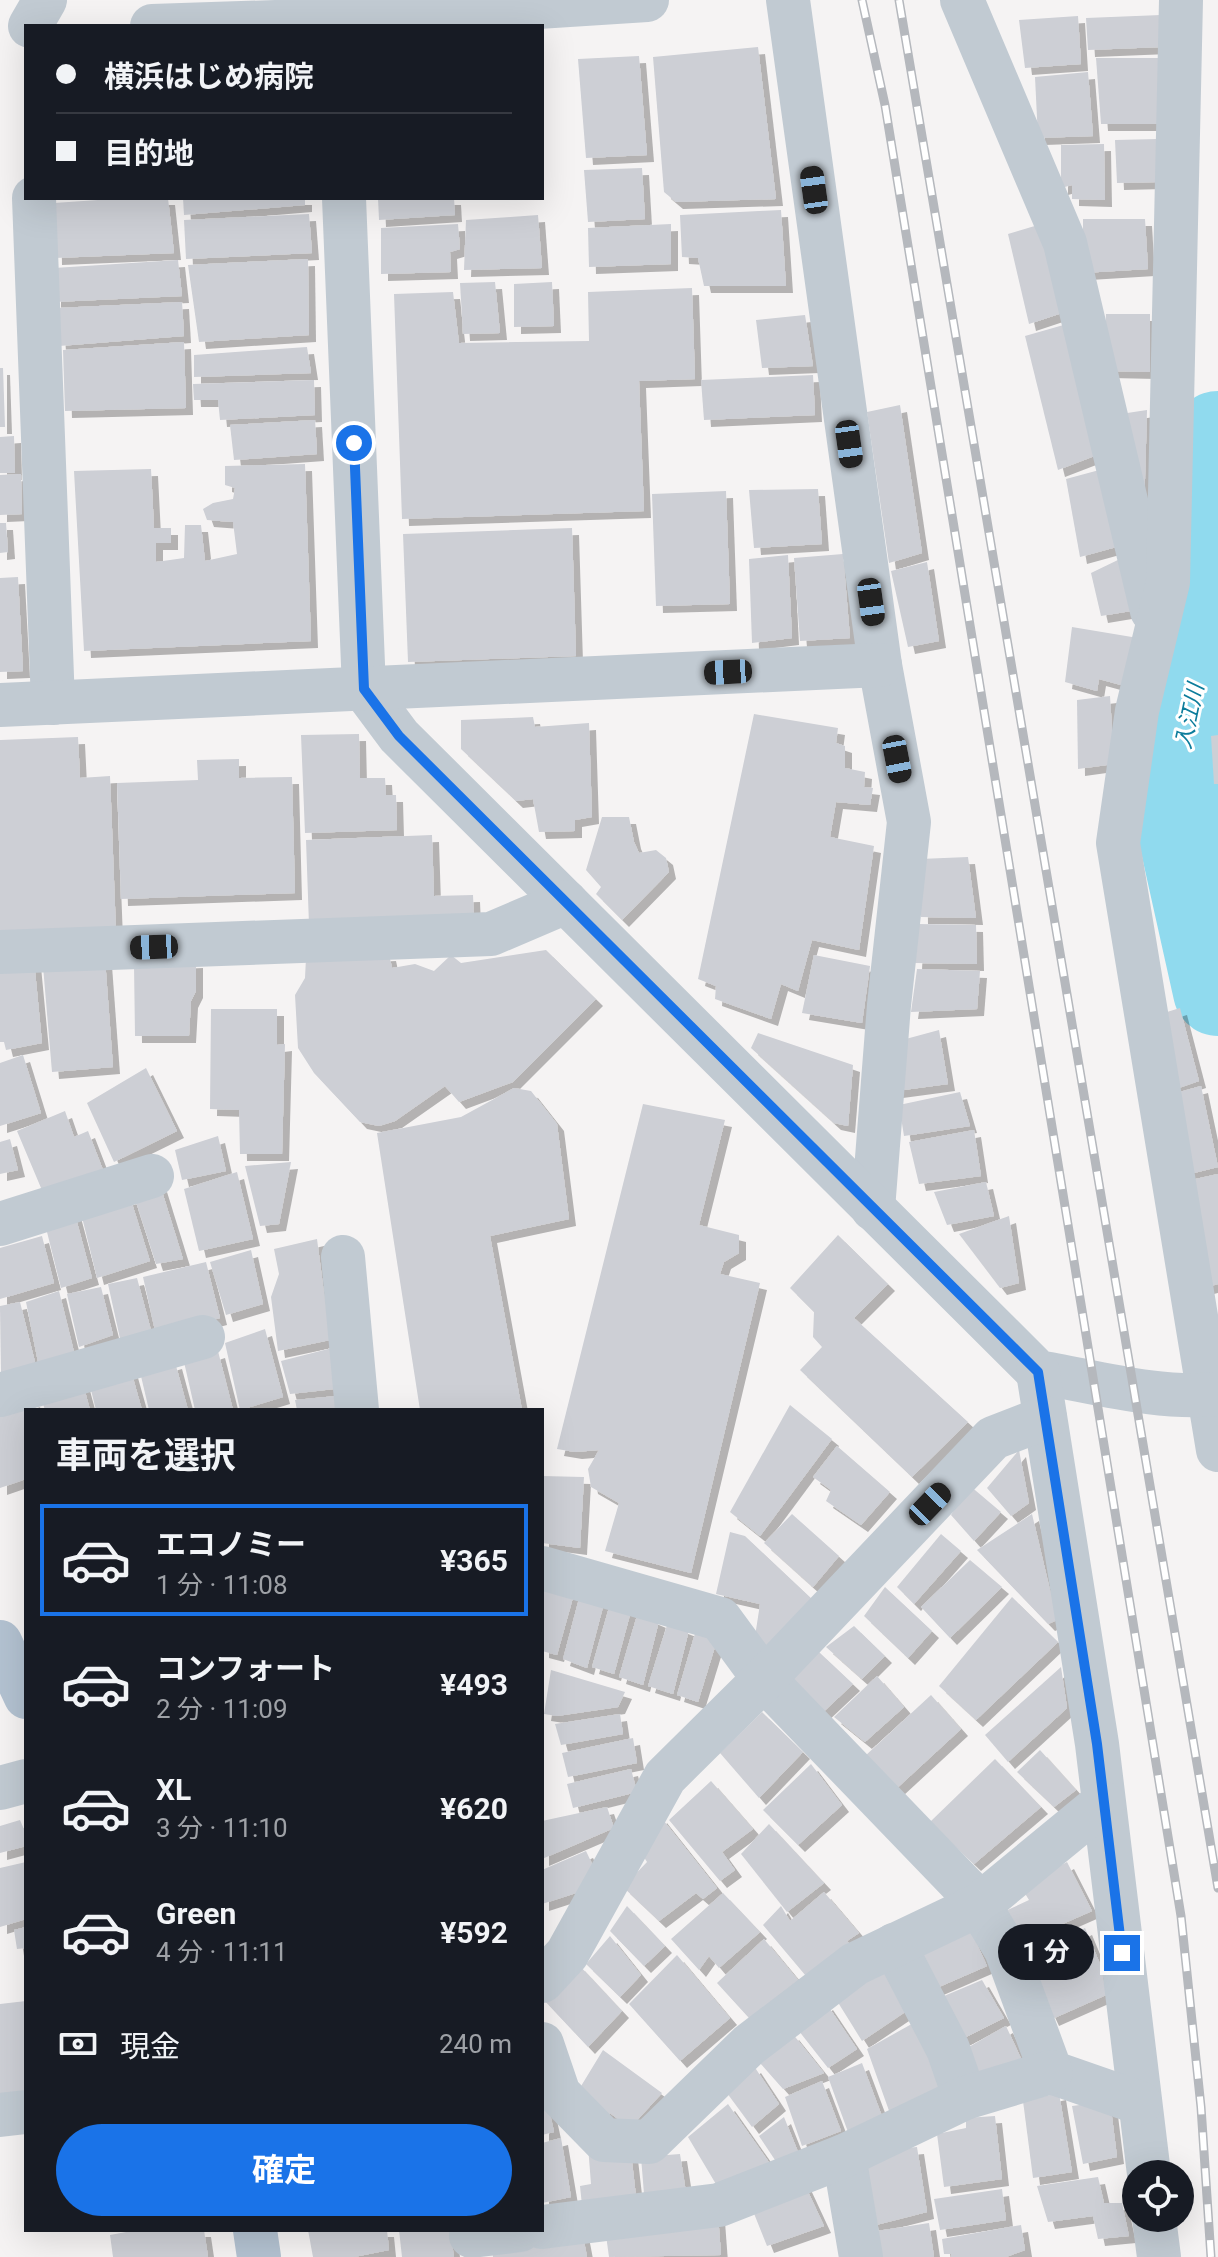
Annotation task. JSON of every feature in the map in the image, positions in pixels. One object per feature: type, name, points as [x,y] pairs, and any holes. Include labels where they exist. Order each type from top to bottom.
[{"type":"main road","points":[[255,2232],[259,2257]]},
{"type":"street","points":[[30,24],[45,0]]},
{"type":"street","points":[[185,24],[647,0]]},
{"type":"street","points":[[788,0],[880,665],[909,822],[886,1037],[873,1209]]},
{"type":"street","points":[[962,0],[1065,243],[1156,631]]},
{"type":"street","points":[[1181,0],[1168,582],[1137,711],[1118,843],[1214,1394],[1218,1450]]},
{"type":"street","points":[[0,31],[24,28]]},
{"type":"street","points":[[34,200],[53,703]]},
{"type":"street","points":[[344,200],[364,689],[399,736],[1038,1372],[1153,1392],[1198,1396],[1214,1394]]},
{"type":"street","points":[[0,705],[880,665]]},
{"type":"street","points":[[0,952],[491,934],[566,902]]},
{"type":"street","points":[[0,1224],[152,1176]]},
{"type":"street","points":[[343,1257],[357,1408]]},
{"type":"street","points":[[0,1395],[203,1337]]},
{"type":"street","points":[[1038,1372],[1097,1744],[1147,2160]]},
{"type":"street","points":[[544,1979],[567,1954],[665,1777],[764,1679],[993,1438],[1045,1418]]},
{"type":"street","points":[[544,1569],[720,1619],[764,1679],[979,1905],[1006,1950],[1051,2072]]},
{"type":"street","points":[[0,1788],[24,1782]]},
{"type":"street","points":[[544,2050],[559,2094],[604,2140],[649,2142],[749,2045],[855,1964],[979,1905],[1103,1803]]},
{"type":"street","points":[[894,1945],[948,2049],[965,2098]]},
{"type":"street","points":[[544,2227],[719,2205],[844,2156],[965,2098],[1051,2072],[1140,2103]]},
{"type":"street","points":[[0,2115],[24,2112]]},
{"type":"street","points":[[844,2156],[861,2257]]},
{"type":"street","points":[[472,2241],[511,2232]]},
{"type":"street","points":[[1156,2232],[1159,2257]]},
{"type":"building","points":[[1161,15],[1162,47],[1088,50],[1086,18]]},
{"type":"building","points":[[1078,16],[1081,64],[1025,68],[1019,20]]},
{"type":"building","points":[[758,47],[776,199],[676,202],[664,192],[653,57]]},
{"type":"building","points":[[639,56],[647,155],[586,158],[578,59]]},
{"type":"building","points":[[1096,58],[1160,58],[1160,124],[1101,124]]},
{"type":"building","points":[[1088,72],[1093,136],[1038,138],[1035,77]]},
{"type":"building","points":[[1158,139],[1157,182],[1117,183],[1115,140]]},
{"type":"building","points":[[1104,144],[1105,200],[1072,199],[1072,185],[1061,188],[1061,145]]},
{"type":"building","points":[[642,168],[645,219],[588,222],[584,170]]},
{"type":"building","points":[[168,200],[174,253],[55,258],[54,203]]},
{"type":"building","points":[[183,200],[305,200],[305,205],[184,215]]},
{"type":"building","points":[[378,200],[454,200],[455,215],[379,220]]},
{"type":"building","points":[[781,210],[786,286],[704,286],[698,258],[682,257],[680,215]]},
{"type":"building","points":[[309,214],[312,253],[186,259],[184,220]]},
{"type":"building","points":[[538,215],[542,268],[464,270],[466,220]]},
{"type":"building","points":[[1083,219],[1145,219],[1148,269],[1083,273]]},
{"type":"building","points":[[458,224],[460,249],[450,252],[451,272],[381,274],[381,228]]},
{"type":"building","points":[[671,224],[671,264],[589,267],[588,228]]},
{"type":"building","points":[[1038,225],[1065,312],[1029,324],[1008,234]]},
{"type":"building","points":[[308,259],[309,335],[199,342],[188,265]]},
{"type":"building","points":[[178,260],[182,296],[54,302],[54,268]]},
{"type":"building","points":[[495,282],[500,333],[463,334],[460,283]]},
{"type":"building","points":[[552,282],[554,326],[514,327],[514,284]]},
{"type":"building","points":[[692,288],[695,379],[639,381],[644,511],[402,519],[394,294],[453,292],[459,343],[589,341],[588,292]]},
{"type":"building","points":[[182,302],[184,336],[59,346],[57,308]]},
{"type":"building","points":[[1106,314],[1150,314],[1150,372],[1104,371]]},
{"type":"building","points":[[805,315],[813,366],[762,368],[756,320]]},
{"type":"building","points":[[1067,324],[1097,455],[1058,470],[1025,336]]},
{"type":"building","points":[[184,342],[186,408],[65,411],[63,350]]},
{"type":"building","points":[[307,347],[311,373],[194,377],[194,355]]},
{"type":"building","points":[[0,368],[3,368],[5,427],[0,427]]},
{"type":"building","points":[[813,375],[815,415],[704,420],[701,380]]},
{"type":"building","points":[[314,380],[315,415],[220,420],[218,400],[194,400],[193,384]]},
{"type":"building","points":[[900,405],[922,553],[889,563],[867,412]]},
{"type":"building","points":[[1147,410],[1144,514],[1114,415]]},
{"type":"building","points":[[315,420],[317,454],[234,460],[230,425]]},
{"type":"building","points":[[14,436],[15,473],[0,473],[0,437]]},
{"type":"building","points":[[305,464],[311,641],[84,651],[74,471],[151,469],[154,528],[171,528],[171,543],[156,543],[156,562],[184,558],[185,525],[201,525],[205,561],[237,554],[233,522],[207,520],[203,509],[213,503],[233,499],[235,488],[225,485],[225,466]]},
{"type":"building","points":[[1103,469],[1120,546],[1080,557],[1066,479]]},
{"type":"building","points":[[21,474],[22,514],[0,515],[0,475]]},
{"type":"building","points":[[818,489],[822,544],[754,548],[749,490]]},
{"type":"building","points":[[726,491],[730,604],[656,606],[652,494]]},
{"type":"building","points":[[0,523],[6,523],[8,552],[0,553]]},
{"type":"building","points":[[572,528],[576,656],[408,662],[403,534]]},
{"type":"building","points":[[843,554],[850,638],[800,641],[794,558]]},
{"type":"building","points":[[788,555],[792,638],[752,643],[749,559]]},
{"type":"building","points":[[1122,558],[1137,610],[1101,616],[1091,573]]},
{"type":"building","points":[[927,562],[939,641],[908,647],[891,571]]},
{"type":"building","points":[[18,577],[23,671],[0,672],[0,578]]},
{"type":"building","points":[[1072,627],[1144,639],[1132,688],[1099,679],[1097,691],[1065,682]]},
{"type":"building","points":[[1110,696],[1114,764],[1078,769],[1077,700]]},
{"type":"building","points":[[754,714],[838,728],[836,743],[845,746],[845,768],[865,772],[864,787],[873,788],[870,805],[836,802],[830,837],[874,846],[859,950],[812,940],[798,991],[781,984],[771,1019],[715,999],[716,986],[698,979]]},
{"type":"building","points":[[533,717],[535,727],[589,723],[592,817],[575,820],[575,831],[539,832],[533,799],[516,801],[461,749],[461,720]]},
{"type":"building","points":[[359,734],[360,778],[385,778],[386,795],[396,795],[397,830],[305,833],[301,735]]},
{"type":"building","points":[[1218,735],[1218,784],[1214,784],[1211,736]]},
{"type":"building","points":[[78,737],[80,778],[110,776],[116,932],[0,936],[0,740]]},
{"type":"building","points":[[239,759],[239,778],[292,777],[295,893],[121,899],[117,783],[198,780],[197,760]]},
{"type":"building","points":[[602,817],[629,817],[639,853],[656,850],[666,858],[669,872],[622,920],[596,894],[601,887],[586,870]]},
{"type":"building","points":[[432,835],[434,896],[473,895],[474,918],[309,925],[306,840]]},
{"type":"building","points":[[968,857],[976,918],[921,917],[920,859]]},
{"type":"building","points":[[917,924],[976,925],[977,964],[915,963]]},
{"type":"building","points":[[546,950],[596,999],[513,1082],[459,1102],[445,1086],[395,1121],[379,1126],[360,1122],[314,1073],[298,1048],[295,995],[305,978],[306,958],[389,954],[392,968],[415,964],[434,971],[451,955],[461,963]]},
{"type":"building","points":[[814,955],[870,966],[862,1023],[802,1013]]},
{"type":"building","points":[[105,959],[113,1067],[52,1072],[43,966]]},
{"type":"building","points":[[34,960],[42,1043],[6,1050],[4,1042],[0,1042],[0,966]]},
{"type":"building","points":[[196,961],[196,991],[191,1001],[189,1036],[135,1036],[134,964]]},
{"type":"building","points":[[917,969],[980,971],[977,1009],[911,1012]]},
{"type":"building","points":[[1180,1008],[1199,1081],[1167,1092],[1154,1016]]},
{"type":"building","points":[[211,1009],[277,1009],[277,1045],[285,1044],[282,1154],[240,1154],[239,1110],[210,1109]]},
{"type":"building","points":[[939,1030],[948,1084],[896,1091],[891,1043]]},
{"type":"building","points":[[758,1033],[853,1065],[848,1126],[834,1123],[751,1048]]},
{"type":"building","points":[[23,1055],[41,1113],[0,1126],[0,1063]]},
{"type":"building","points":[[146,1068],[177,1131],[114,1162],[87,1103]]},
{"type":"building","points":[[1201,1086],[1218,1167],[1182,1176],[1169,1095]]},
{"type":"building","points":[[514,1088],[531,1091],[557,1124],[569,1219],[490,1236],[522,1408],[420,1408],[377,1133],[461,1117]]},
{"type":"building","points":[[960,1092],[970,1126],[904,1136],[899,1105]]},
{"type":"building","points":[[643,1104],[725,1120],[699,1225],[739,1235],[739,1253],[724,1262],[720,1274],[760,1283],[691,1573],[605,1551],[619,1503],[591,1487],[588,1469],[599,1450],[575,1452],[557,1449]]},
{"type":"building","points":[[65,1111],[74,1137],[88,1131],[103,1170],[44,1195],[17,1131]]},
{"type":"building","points":[[974,1130],[981,1176],[919,1184],[909,1142]]},
{"type":"building","points":[[218,1136],[226,1171],[182,1180],[175,1150]]},
{"type":"building","points":[[10,1139],[18,1170],[0,1174],[0,1142]]},
{"type":"building","points":[[291,1162],[279,1224],[260,1226],[245,1166]]},
{"type":"building","points":[[237,1172],[253,1239],[199,1251],[184,1189]]},
{"type":"building","points":[[1218,1174],[1218,1284],[1207,1287],[1182,1182]]},
{"type":"building","points":[[986,1182],[994,1216],[947,1225],[934,1192]]},
{"type":"building","points":[[160,1185],[183,1259],[156,1264],[135,1199]]},
{"type":"building","points":[[130,1197],[150,1261],[97,1278],[81,1213]]},
{"type":"building","points":[[74,1211],[92,1278],[61,1288],[44,1220]]},
{"type":"building","points":[[1009,1216],[1019,1283],[1000,1288],[959,1234]]},
{"type":"building","points":[[838,1235],[888,1284],[854,1318],[968,1422],[912,1477],[800,1370],[822,1347],[813,1337],[814,1312],[790,1288]]},
{"type":"building","points":[[42,1236],[54,1283],[0,1299],[0,1248]]},
{"type":"building","points":[[317,1239],[330,1340],[278,1351],[271,1297],[279,1274],[274,1249]]},
{"type":"building","points":[[251,1250],[263,1304],[226,1315],[210,1262]]},
{"type":"building","points":[[206,1262],[220,1318],[156,1335],[143,1277]]},
{"type":"building","points":[[137,1278],[152,1334],[121,1343],[108,1284]]},
{"type":"building","points":[[101,1287],[113,1335],[79,1347],[67,1294]]},
{"type":"building","points":[[59,1291],[74,1352],[38,1362],[26,1302]]},
{"type":"building","points":[[20,1302],[35,1362],[1,1375],[0,1306]]},
{"type":"building","points":[[265,1329],[283,1397],[240,1408],[225,1343]]},
{"type":"building","points":[[336,1347],[343,1388],[290,1394],[281,1361]]},
{"type":"building","points":[[218,1351],[232,1408],[195,1408],[184,1362]]},
{"type":"building","points":[[175,1362],[187,1408],[149,1408],[140,1372]]},
{"type":"building","points":[[131,1371],[141,1408],[96,1408],[89,1382]]},
{"type":"building","points":[[82,1380],[89,1408],[44,1408],[40,1395]]},
{"type":"building","points":[[336,1396],[338,1408],[297,1408],[295,1400]]},
{"type":"building","points":[[33,1400],[35,1408],[24,1408],[24,1480],[0,1488],[0,1412]]},
{"type":"building","points":[[790,1405],[832,1439],[760,1536],[730,1512]]},
{"type":"building","points":[[837,1446],[890,1492],[861,1525],[826,1501],[831,1490],[813,1477]]},
{"type":"building","points":[[1019,1450],[1029,1503],[1011,1516],[987,1488]]},
{"type":"building","points":[[544,1476],[584,1477],[580,1548],[544,1543]]},
{"type":"building","points":[[969,1485],[1001,1512],[974,1541],[951,1515]]},
{"type":"building","points":[[792,1514],[839,1556],[813,1587],[764,1543]]},
{"type":"building","points":[[1032,1514],[1057,1620],[1048,1624],[977,1550]]},
{"type":"building","points":[[730,1532],[745,1536],[813,1600],[762,1653],[754,1643],[760,1604],[716,1594]]},
{"type":"building","points":[[941,1534],[961,1551],[914,1604],[897,1587]]},
{"type":"building","points":[[970,1560],[1002,1587],[950,1638],[921,1607]]},
{"type":"building","points":[[885,1587],[932,1631],[908,1658],[864,1616]]},
{"type":"building","points":[[544,1588],[574,1594],[557,1655],[544,1652]]},
{"type":"building","points":[[580,1595],[604,1603],[587,1668],[563,1659]]},
{"type":"building","points":[[1012,1597],[1058,1642],[976,1720],[939,1686]]},
{"type":"building","points":[[610,1604],[631,1611],[614,1674],[592,1667]]},
{"type":"building","points":[[638,1612],[659,1621],[643,1685],[619,1677]]},
{"type":"building","points":[[668,1622],[689,1630],[673,1694],[648,1686]]},
{"type":"building","points":[[854,1626],[885,1656],[862,1679],[826,1647]]},
{"type":"building","points":[[696,1630],[718,1637],[698,1702],[677,1695]]},
{"type":"building","points":[[819,1652],[853,1684],[819,1716],[784,1686]]},
{"type":"building","points":[[1061,1667],[1067,1708],[1008,1762],[985,1735]]},
{"type":"building","points":[[551,1670],[625,1692],[618,1707],[557,1716],[544,1714]]},
{"type":"building","points":[[877,1676],[904,1707],[865,1742],[834,1717]]},
{"type":"building","points":[[931,1695],[961,1729],[896,1789],[865,1756]]},
{"type":"building","points":[[762,1712],[803,1752],[759,1798],[720,1753]]},
{"type":"building","points":[[620,1714],[623,1734],[561,1745],[555,1724]]},
{"type":"building","points":[[633,1738],[637,1763],[568,1777],[562,1753]]},
{"type":"building","points":[[1040,1750],[1076,1790],[1054,1807],[1017,1772]]},
{"type":"building","points":[[995,1759],[1041,1807],[974,1864],[930,1822]]},
{"type":"building","points":[[811,1764],[842,1805],[798,1845],[763,1810]]},
{"type":"building","points":[[631,1769],[637,1792],[573,1808],[567,1784]]},
{"type":"building","points":[[711,1781],[753,1829],[722,1852],[735,1870],[720,1881],[669,1820]]},
{"type":"building","points":[[607,1807],[614,1828],[544,1858],[544,1821]]},
{"type":"building","points":[[660,1816],[717,1888],[703,1899],[696,1893],[659,1921],[623,1887],[647,1862],[637,1846]]},
{"type":"building","points":[[20,1820],[24,1829],[24,1847],[0,1853],[0,1826]]},
{"type":"building","points":[[769,1824],[824,1883],[787,1912],[741,1854]]},
{"type":"building","points":[[586,1851],[595,1870],[576,1893],[544,1903],[544,1869]]},
{"type":"building","points":[[24,1862],[24,1920],[0,1927],[0,1868]]},
{"type":"building","points":[[1067,1862],[1092,1911],[1017,1944],[999,1914],[1029,1900],[1021,1887]]},
{"type":"building","points":[[824,1892],[859,1933],[847,1941],[857,1953],[811,1982],[763,1925],[781,1906],[790,1921]]},
{"type":"building","points":[[723,1893],[760,1932],[719,1968],[709,1956],[699,1970],[671,1939]]},
{"type":"building","points":[[627,1906],[665,1946],[644,1966],[610,1931]]},
{"type":"building","points":[[968,1925],[987,1966],[932,1990],[915,1955]]},
{"type":"building","points":[[24,1928],[24,1948],[17,1949],[14,1930]]},
{"type":"building","points":[[1085,1928],[1100,1964],[1106,1995],[1052,2019],[1025,1960]]},
{"type":"building","points":[[610,1936],[641,1975],[620,1997],[586,1964]]},
{"type":"building","points":[[764,1939],[798,1980],[749,2018],[717,1983]]},
{"type":"building","points":[[677,1955],[730,2018],[680,2061],[629,2004]]},
{"type":"building","points":[[888,1960],[914,2006],[862,2041],[834,1996]]},
{"type":"building","points":[[578,1964],[622,2011],[588,2047],[544,2000],[544,1996]]},
{"type":"building","points":[[982,1980],[1004,2018],[954,2043],[937,1999]]},
{"type":"building","points":[[24,2001],[24,2093],[0,2096],[0,2004]]},
{"type":"building","points":[[826,2003],[857,2049],[828,2068],[795,2026]]},
{"type":"building","points":[[917,2021],[949,2094],[893,2122],[867,2049]]},
{"type":"building","points":[[1006,2026],[1023,2063],[971,2083],[958,2053]]},
{"type":"building","points":[[792,2033],[824,2073],[783,2089],[760,2063]]},
{"type":"building","points":[[603,2050],[662,2093],[630,2128],[610,2113],[604,2122],[575,2096]]},
{"type":"building","points":[[862,2063],[883,2119],[848,2132],[828,2077]]},
{"type":"building","points":[[754,2066],[779,2104],[752,2127],[724,2089]]},
{"type":"building","points":[[822,2081],[841,2131],[802,2146],[785,2097]]},
{"type":"building","points":[[544,2086],[554,2132],[544,2134]]},
{"type":"building","points":[[1059,2093],[1072,2172],[1033,2178],[1023,2101]]},
{"type":"building","points":[[1110,2101],[1117,2157],[1083,2164],[1072,2106]]},
{"type":"building","points":[[728,2104],[773,2168],[723,2196],[688,2137]]},
{"type":"building","points":[[995,2116],[1002,2179],[944,2187],[937,2134],[966,2128],[966,2118]]},
{"type":"building","points":[[784,2117],[800,2157],[779,2166],[759,2136]]},
{"type":"building","points":[[561,2138],[571,2197],[544,2203],[544,2142]]},
{"type":"building","points":[[588,2146],[631,2153],[637,2205],[583,2215],[580,2186],[591,2184]]},
{"type":"building","points":[[917,2147],[927,2212],[872,2226],[862,2161],[896,2149]]},
{"type":"building","points":[[680,2154],[687,2199],[645,2206],[641,2157]]},
{"type":"building","points":[[1098,2177],[1104,2203],[1122,2203],[1122,2232],[1128,2232],[1129,2236],[1098,2239],[1093,2216],[1048,2222],[1037,2186]]},
{"type":"building","points":[[803,2181],[824,2226],[767,2246],[751,2206]]},
{"type":"building","points":[[1002,2189],[1006,2220],[940,2230],[934,2199]]},
{"type":"building","points":[[718,2215],[721,2255],[609,2257],[605,2228]]},
{"type":"building","points":[[929,2223],[934,2257],[882,2257],[877,2231]]},
{"type":"building","points":[[1021,2225],[1025,2250],[1006,2257],[951,2257],[951,2254],[944,2254],[942,2239]]},
{"type":"building","points":[[582,2231],[587,2257],[493,2257],[492,2245]]},
{"type":"building","points":[[126,2232],[204,2232],[208,2257],[113,2257],[110,2235]]},
{"type":"building","points":[[308,2232],[387,2232],[389,2250],[354,2257],[313,2257]]},
{"type":"building","points":[[399,2232],[450,2232],[454,2257],[402,2257]]},
{"type":"waterway","name":"入江川","points":[[1218,436],[1204,646],[1173,789],[1218,991]]},
{"type":"railway","points":[[862,0],[885,105],[1181,1916],[1201,2107],[1211,2257]]},
{"type":"railway","points":[[899,0],[1218,1888]]},
{"type":"route","points":[[354,443],[364,689],[399,736],[1038,1372],[1097,1744],[1122,1953]]}]
